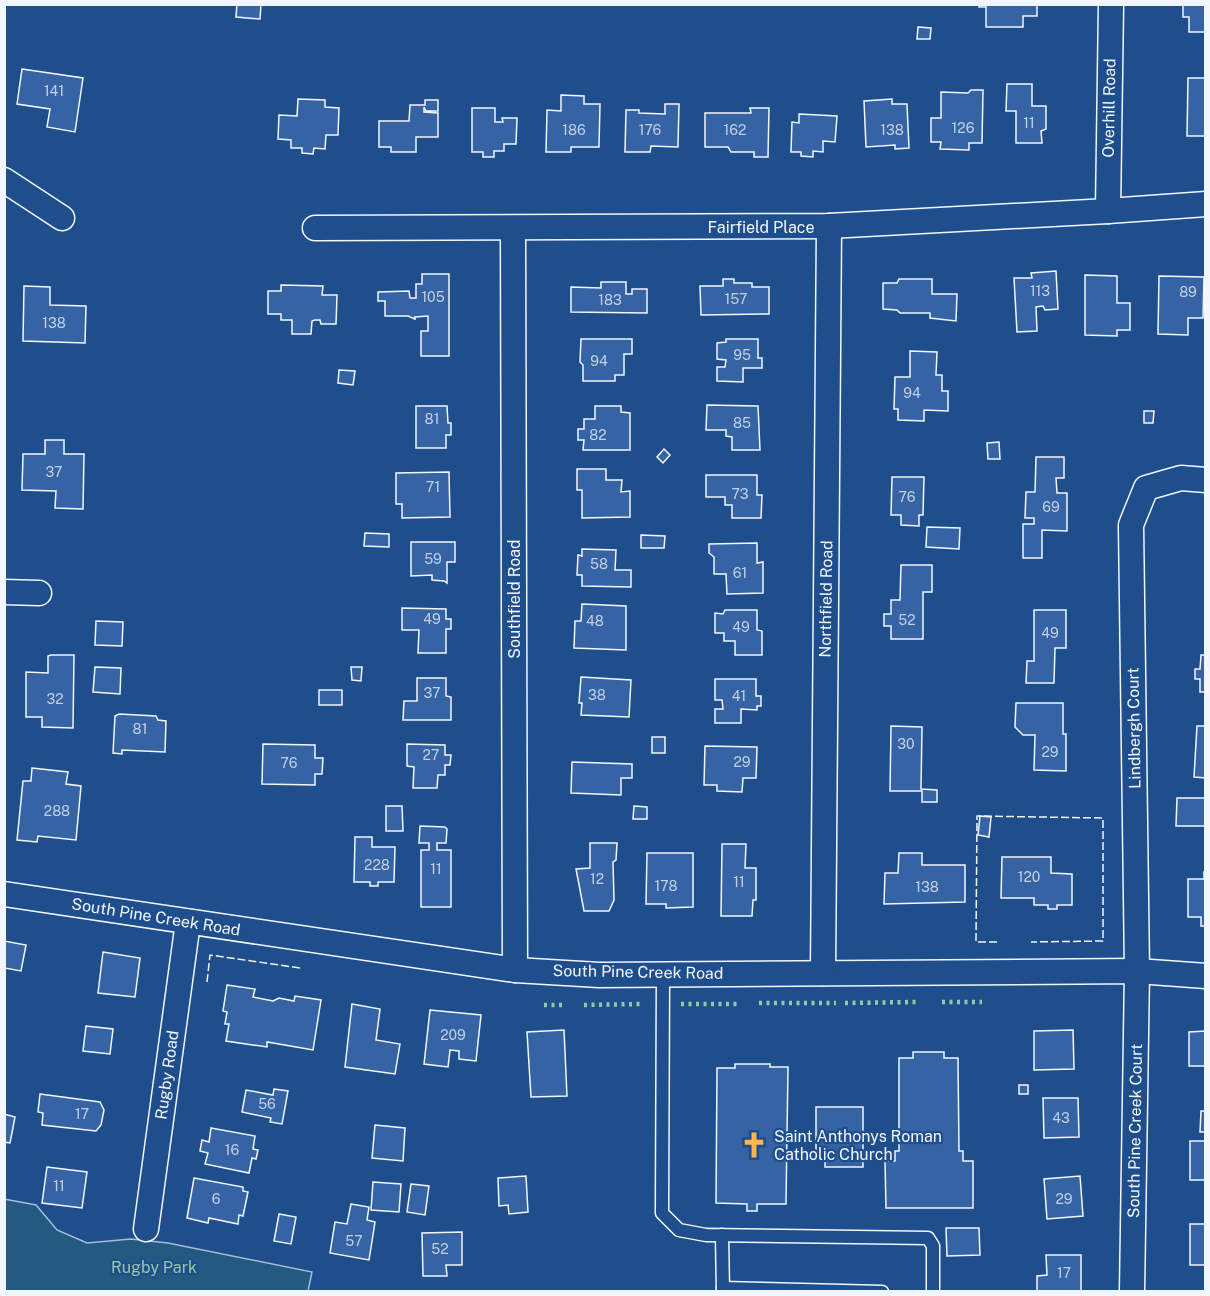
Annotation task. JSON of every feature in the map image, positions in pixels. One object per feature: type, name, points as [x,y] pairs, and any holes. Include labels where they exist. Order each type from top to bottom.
[{"type":"street","name":"Overhill Road","points":[[1108,211],[1111,4]]},
{"type":"street","points":[[4,180],[62,218]]},
{"type":"street","name":"Fairfield Place","points":[[315,228],[829,226],[1206,204]]},
{"type":"street","name":"Northfield Road","points":[[822,973],[829,226]]},
{"type":"street","name":"Southfield Road","points":[[513,229],[515,970]]},
{"type":"street","name":"Lindbergh Court","points":[[1137,971],[1131,525],[1146,488],[1181,478],[1206,480]]},
{"type":"street","points":[[4,592],[39,593]]},
{"type":"street","name":"South Pine Creek Road","points":[[4,894],[515,970],[599,975],[1137,971],[1206,976]]},
{"type":"street","name":"Rugby Road","points":[[146,1229],[188,922]]},
{"type":"street","name":"South Pine Creek Court","points":[[1132,1292],[1137,971]]},
{"type":"lane","points":[[663,974],[662,1213],[679,1230],[706,1235],[928,1238],[933,1246],[933,1292]]},
{"type":"lane","points":[[722,1235],[723,1290],[882,1292]]},
{"type":"green space","name":"Rugby Park","points":[[4,1199],[36,1205],[57,1230],[87,1243],[131,1239],[168,1243],[312,1272],[308,1291],[5,1291]]},
{"type":"building","points":[[237,4],[261,4],[260,19],[236,17]]},
{"type":"building","points":[[979,4],[1037,4],[1037,16],[1023,16],[1023,27],[986,27],[986,7],[979,7]]},
{"type":"building","points":[[1206,4],[1206,32],[1189,32],[1189,17],[1183,17],[1183,5]]},
{"type":"building","points":[[918,27],[931,28],[930,39],[917,39]]},
{"type":"building","points":[[22,69],[83,78],[75,132],[47,127],[50,109],[17,104]]},
{"type":"building","points":[[1188,78],[1206,78],[1206,136],[1187,136]]},
{"type":"building","points":[[1007,84],[1032,84],[1032,106],[1046,106],[1046,129],[1041,131],[1042,143],[1016,143],[1016,111],[1006,111]]},
{"type":"building","points":[[971,90],[983,90],[982,143],[969,143],[969,150],[940,149],[941,142],[931,142],[931,118],[941,118],[941,92],[968,93]]},
{"type":"building","points":[[561,95],[584,96],[584,104],[600,104],[599,147],[571,147],[571,152],[546,152],[547,110],[561,111]]},
{"type":"building","points":[[298,99],[325,100],[325,107],[339,108],[338,135],[326,135],[325,149],[314,148],[313,154],[302,153],[302,148],[291,148],[291,140],[278,139],[279,115],[297,116]]},
{"type":"building","points":[[892,99],[892,104],[907,104],[909,148],[895,149],[895,145],[866,147],[864,101]]},
{"type":"building","points":[[425,100],[438,100],[438,111],[426,111],[424,107],[424,112],[438,113],[438,137],[416,137],[416,152],[391,152],[391,147],[379,147],[379,121],[409,121],[410,105],[425,105]]},
{"type":"building","points":[[665,104],[679,104],[678,147],[651,146],[650,152],[625,152],[626,110],[665,114]]},
{"type":"building","points":[[472,108],[495,108],[495,122],[503,122],[502,118],[517,118],[516,144],[504,144],[504,151],[494,151],[494,157],[483,157],[483,152],[472,152]]},
{"type":"building","points":[[750,108],[769,108],[768,157],[754,157],[754,152],[731,152],[728,147],[705,147],[705,113],[751,113]]},
{"type":"building","points":[[799,114],[837,116],[835,142],[823,141],[823,152],[813,151],[813,157],[801,156],[801,152],[791,152],[792,122],[799,123]]},
{"type":"building","points":[[1056,271],[1058,309],[1045,310],[1043,306],[1036,307],[1037,331],[1017,332],[1014,278],[1032,278],[1031,273]]},
{"type":"building","points":[[422,274],[449,274],[449,356],[421,356],[421,331],[428,331],[428,316],[415,317],[415,319],[408,316],[385,316],[385,301],[378,301],[378,292],[409,291],[410,298],[416,298],[416,284],[422,284]]},
{"type":"building","points":[[1085,275],[1117,276],[1117,303],[1130,303],[1130,330],[1117,330],[1117,336],[1085,335]]},
{"type":"building","points":[[1159,276],[1204,277],[1203,318],[1188,318],[1188,335],[1158,334]]},
{"type":"building","points":[[723,279],[734,279],[734,283],[752,283],[752,287],[769,287],[769,314],[701,315],[700,286],[723,286]]},
{"type":"building","points":[[899,279],[932,279],[932,294],[957,294],[956,321],[930,318],[930,313],[900,313],[897,310],[883,309],[883,283],[897,283]]},
{"type":"building","points":[[601,282],[626,282],[626,294],[632,294],[632,289],[647,289],[647,313],[571,312],[571,287],[601,288]]},
{"type":"building","points":[[281,285],[323,286],[322,295],[337,295],[336,324],[321,324],[320,320],[315,320],[312,321],[311,334],[292,334],[292,320],[281,320],[281,314],[268,314],[268,291],[281,291]]},
{"type":"building","points":[[24,286],[50,287],[50,305],[86,306],[85,343],[23,341]]},
{"type":"building","points":[[581,339],[632,339],[632,354],[624,354],[624,375],[615,375],[615,381],[583,381],[583,365],[580,362]]},
{"type":"building","points":[[726,339],[758,339],[758,358],[762,358],[762,368],[743,368],[743,382],[717,381],[717,367],[725,367],[726,360],[717,359],[717,343],[726,342]]},
{"type":"building","points":[[910,351],[937,352],[936,375],[942,375],[942,391],[948,391],[948,411],[924,410],[924,421],[898,420],[898,409],[894,409],[895,377],[910,377]]},
{"type":"building","points":[[339,370],[355,371],[353,385],[338,383]]},
{"type":"building","points":[[707,405],[758,406],[760,450],[732,450],[732,437],[726,436],[726,430],[706,430]]},
{"type":"building","points":[[416,406],[447,406],[451,435],[446,435],[446,448],[416,448]]},
{"type":"building","points":[[595,406],[621,406],[621,412],[630,413],[630,450],[583,450],[584,440],[578,440],[578,429],[584,429],[584,419],[595,419]]},
{"type":"building","points":[[1144,411],[1154,411],[1153,423],[1144,423]]},
{"type":"building","points":[[45,440],[64,440],[64,454],[84,454],[83,509],[55,508],[56,491],[22,490],[23,454],[45,454]]},
{"type":"building","points":[[999,442],[1000,459],[988,459],[987,443]]},
{"type":"building","points":[[664,449],[670,455],[663,463],[657,457]]},
{"type":"building","points":[[1036,457],[1064,457],[1064,478],[1056,478],[1057,493],[1067,493],[1067,531],[1042,530],[1042,558],[1023,558],[1023,524],[1034,524],[1034,518],[1025,518],[1026,492],[1035,492]]},
{"type":"building","points":[[577,469],[606,469],[606,480],[622,480],[621,492],[630,491],[630,517],[582,518],[582,490],[577,490]]},
{"type":"building","points":[[449,472],[450,517],[402,518],[402,504],[396,504],[396,473]]},
{"type":"building","points":[[706,475],[757,475],[757,495],[762,495],[761,518],[732,518],[732,505],[725,505],[725,497],[706,497]]},
{"type":"building","points":[[892,477],[924,477],[923,515],[919,515],[919,526],[901,525],[901,515],[891,515]]},
{"type":"building","points":[[927,527],[960,528],[959,549],[926,547]]},
{"type":"building","points":[[365,533],[389,534],[389,547],[364,546]]},
{"type":"building","points":[[641,535],[665,536],[664,548],[641,548]]},
{"type":"building","points":[[411,542],[455,542],[455,562],[447,562],[447,583],[432,580],[432,575],[411,576]]},
{"type":"building","points":[[757,543],[757,563],[763,562],[763,593],[727,594],[726,574],[714,574],[714,557],[709,553],[709,544]]},
{"type":"building","points":[[582,549],[616,550],[615,570],[631,570],[631,587],[582,586],[582,575],[577,575],[578,555],[582,556]]},
{"type":"building","points":[[901,565],[932,565],[932,592],[923,592],[923,639],[891,639],[891,626],[884,626],[884,614],[891,614],[891,600],[900,600]]},
{"type":"building","points":[[582,604],[626,606],[626,650],[574,648],[575,621],[581,621]]},
{"type":"building","points":[[402,608],[446,609],[446,619],[451,619],[451,629],[446,629],[446,653],[418,653],[419,630],[402,630]]},
{"type":"building","points":[[725,610],[757,610],[757,630],[762,631],[762,655],[735,655],[735,641],[724,641],[724,633],[715,633],[715,613],[723,614]]},
{"type":"building","points":[[1034,610],[1066,610],[1066,648],[1055,648],[1054,683],[1026,683],[1027,661],[1034,661]]},
{"type":"building","points":[[96,621],[123,622],[122,646],[95,645]]},
{"type":"building","points":[[74,655],[73,728],[42,727],[42,717],[26,717],[26,672],[48,673],[48,656]]},
{"type":"building","points":[[1201,655],[1206,655],[1206,692],[1200,692],[1200,679],[1195,679],[1195,669],[1200,669]]},
{"type":"building","points":[[95,667],[121,668],[120,694],[93,692]]},
{"type":"building","points":[[351,667],[362,667],[361,681],[352,680]]},
{"type":"building","points":[[581,677],[631,680],[629,717],[581,715],[582,703],[579,703]]},
{"type":"building","points":[[417,678],[446,678],[446,696],[451,697],[451,720],[403,720],[404,701],[417,701]]},
{"type":"building","points":[[715,679],[756,679],[756,696],[761,696],[761,706],[757,706],[757,710],[741,709],[741,723],[715,723],[715,709],[723,709],[722,700],[715,700]]},
{"type":"building","points":[[319,690],[342,690],[342,705],[319,705]]},
{"type":"building","points":[[1016,703],[1063,703],[1066,771],[1034,770],[1035,735],[1023,735],[1015,727]]},
{"type":"building","points":[[119,714],[156,716],[158,720],[166,721],[165,752],[122,750],[122,754],[113,753],[115,716]]},
{"type":"building","points":[[891,726],[922,727],[921,789],[937,790],[937,802],[922,802],[922,791],[890,791]]},
{"type":"building","points":[[1197,726],[1206,726],[1206,778],[1194,777]]},
{"type":"building","points":[[652,737],[665,737],[665,753],[652,753]]},
{"type":"building","points":[[263,744],[315,745],[315,758],[323,758],[322,774],[315,774],[315,785],[262,784]]},
{"type":"building","points":[[407,744],[445,745],[445,755],[451,755],[450,765],[445,765],[445,775],[438,775],[437,788],[413,788],[414,767],[407,766]]},
{"type":"building","points":[[705,746],[757,747],[756,778],[743,778],[742,792],[717,791],[717,785],[704,785]]},
{"type":"building","points":[[572,762],[632,764],[632,778],[621,778],[621,795],[571,793]]},
{"type":"building","points":[[32,768],[68,772],[66,784],[81,786],[76,840],[38,836],[37,842],[17,840],[23,781],[31,781]]},
{"type":"building","points":[[1177,798],[1206,798],[1206,826],[1176,826]]},
{"type":"building","points":[[386,806],[402,806],[403,831],[386,831]]},
{"type":"building","points":[[634,806],[647,807],[647,819],[633,819]]},
{"type":"building","points":[[980,816],[991,817],[989,837],[978,835]]},
{"type":"building","points":[[420,826],[447,829],[446,843],[437,843],[437,850],[451,850],[451,907],[421,907],[421,850],[429,850],[429,843],[419,843]]},
{"type":"building","points":[[355,837],[372,837],[372,847],[395,847],[394,882],[378,882],[378,886],[370,886],[370,882],[354,882]]},
{"type":"building","points":[[590,843],[617,843],[616,860],[613,862],[614,900],[609,911],[584,911],[576,869],[590,868]]},
{"type":"building","points":[[722,844],[746,844],[745,868],[756,868],[756,900],[753,900],[752,916],[721,916]]},
{"type":"building","points":[[647,853],[693,853],[693,907],[666,908],[666,904],[646,904]]},
{"type":"building","points":[[899,853],[922,853],[922,865],[965,865],[965,902],[884,904],[885,873],[898,873]]},
{"type":"building","points":[[1002,857],[1051,857],[1051,873],[1072,874],[1072,905],[1057,905],[1057,909],[1048,909],[1048,905],[1034,905],[1034,898],[1001,898]]},
{"type":"building","points":[[1204,872],[1206,872],[1206,926],[1201,926],[1201,917],[1188,917],[1188,879],[1204,879]]},
{"type":"building","points":[[4,941],[26,945],[21,971],[5,968],[4,972]]},
{"type":"building","points":[[103,952],[140,958],[135,997],[98,993]]},
{"type":"building","points":[[227,985],[255,989],[253,997],[273,1001],[279,998],[294,1001],[295,996],[321,1000],[313,1050],[267,1042],[267,1047],[226,1041],[229,1024],[225,1024],[227,1012],[223,1011]]},
{"type":"building","points":[[352,1004],[380,1009],[376,1040],[400,1044],[395,1074],[345,1067]]},
{"type":"building","points":[[430,1010],[481,1015],[476,1061],[459,1059],[459,1051],[450,1050],[448,1067],[424,1064]]},
{"type":"building","points":[[86,1026],[113,1029],[110,1054],[83,1051]]},
{"type":"building","points":[[564,1030],[567,1096],[531,1097],[527,1032]]},
{"type":"building","points":[[1073,1030],[1074,1069],[1034,1070],[1034,1031]]},
{"type":"building","points":[[1206,1031],[1206,1066],[1189,1066],[1189,1032]]},
{"type":"building","points":[[913,1052],[944,1052],[944,1058],[958,1058],[959,1151],[963,1151],[963,1161],[973,1161],[973,1208],[886,1208],[885,1161],[895,1161],[895,1151],[899,1151],[899,1058],[913,1058]]},
{"type":"building","points":[[735,1064],[770,1064],[770,1067],[788,1067],[786,1204],[757,1204],[757,1211],[747,1211],[747,1204],[716,1203],[717,1068],[735,1068]]},
{"type":"building","points":[[1019,1085],[1028,1085],[1028,1094],[1019,1094]]},
{"type":"building","points":[[274,1089],[288,1091],[282,1124],[270,1122],[271,1118],[242,1112],[246,1090],[273,1095]]},
{"type":"building","points":[[40,1094],[100,1102],[104,1110],[101,1125],[96,1131],[42,1125],[43,1113],[38,1112]]},
{"type":"building","points":[[1043,1098],[1078,1098],[1079,1137],[1044,1138]]},
{"type":"building","points":[[816,1107],[863,1107],[863,1167],[825,1167],[825,1159],[816,1159]]},
{"type":"building","points":[[1201,1111],[1206,1111],[1206,1132],[1200,1132]]},
{"type":"building","points":[[4,1114],[15,1117],[10,1143],[4,1142]]},
{"type":"building","points":[[375,1125],[405,1128],[403,1161],[372,1158]]},
{"type":"building","points":[[211,1128],[255,1136],[253,1149],[258,1150],[256,1159],[252,1158],[249,1173],[205,1164],[208,1153],[200,1151],[202,1140],[209,1142]]},
{"type":"building","points":[[1190,1141],[1206,1141],[1206,1180],[1190,1180]]},
{"type":"building","points":[[47,1167],[87,1172],[82,1208],[42,1203]]},
{"type":"building","points":[[526,1176],[528,1212],[509,1214],[508,1205],[499,1206],[498,1178]]},
{"type":"building","points":[[1080,1176],[1083,1216],[1047,1219],[1044,1179]]},
{"type":"building","points":[[194,1178],[243,1187],[243,1191],[248,1192],[243,1216],[239,1215],[238,1224],[209,1218],[208,1223],[187,1218]]},
{"type":"building","points":[[373,1182],[401,1184],[399,1212],[371,1210]]},
{"type":"building","points":[[411,1184],[429,1186],[425,1215],[407,1212]]},
{"type":"building","points":[[351,1204],[369,1207],[367,1220],[375,1222],[369,1260],[330,1253],[335,1222],[347,1224]]},
{"type":"building","points":[[279,1214],[296,1217],[291,1244],[274,1241]]},
{"type":"building","points":[[1190,1224],[1206,1224],[1206,1265],[1190,1265]]},
{"type":"building","points":[[946,1228],[979,1228],[980,1255],[947,1256]]},
{"type":"building","points":[[462,1232],[462,1265],[446,1265],[447,1276],[423,1276],[422,1233]]},
{"type":"building","points":[[1046,1255],[1081,1255],[1081,1292],[1037,1292],[1037,1276],[1047,1275]]},
{"type":"hedge","points":[[845,1003],[916,1002]]},
{"type":"hedge","points":[[942,1002],[982,1002]]},
{"type":"hedge","points":[[759,1003],[836,1003]]},
{"type":"hedge","points":[[584,1005],[640,1004]]},
{"type":"hedge","points":[[681,1004],[739,1004]]},
{"type":"hedge","points":[[544,1005],[564,1005]]},
{"type":"fence","points":[[997,942],[976,942],[977,816],[1103,818],[1103,941],[1031,942]]},
{"type":"fence","points":[[207,982],[210,955],[300,968]]},
{"type":"place","name":"Saint Anthonys Roman Catholic Church","points":[[754,1145]]}]
